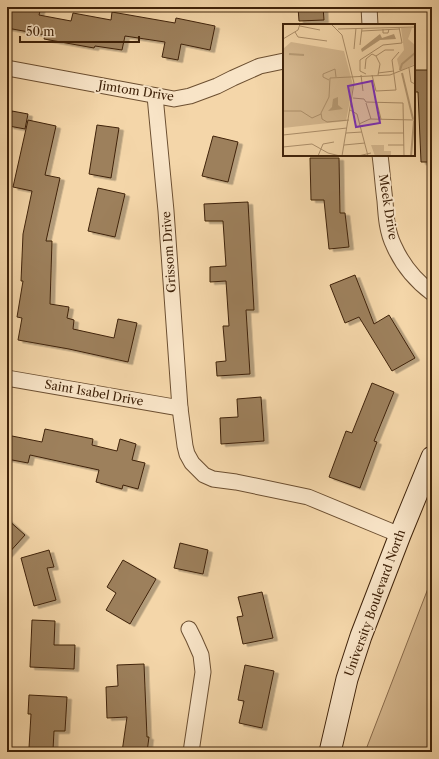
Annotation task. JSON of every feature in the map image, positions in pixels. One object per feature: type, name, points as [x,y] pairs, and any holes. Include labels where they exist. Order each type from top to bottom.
[{"type":"street","points":[[369,7],[370,24]]},
{"type":"street","name":"Jimtom Drive","points":[[7,68],[174,99],[190,96],[217,86],[260,66],[283,61]]},
{"type":"street","name":"Grissom Drive","points":[[155,96],[166,211],[180,408],[185,446],[192,463],[204,475],[213,479],[236,482],[308,497],[400,535]]},
{"type":"street","name":"Meek Drive","points":[[380,156],[389,232],[393,245],[402,262],[432,293]]},
{"type":"street","name":"Saint Isabel Drive","points":[[7,378],[180,408]]},
{"type":"street","name":"University Boulevard North","points":[[330,752],[347,679],[361,636],[432,457]]},
{"type":"street","points":[[189,629],[201,655],[203,672],[191,752]]},
{"type":"shaded area","points":[[432,578],[432,752],[365,752]]},
{"type":"building","points":[[7,7],[41,7],[39,15],[71,21],[73,13],[111,20],[112,12],[175,23],[176,18],[215,26],[210,50],[181,44],[178,60],[162,57],[165,42],[125,36],[122,50],[95,46],[94,48],[44,39],[45,35],[7,28]]},
{"type":"building","points":[[298,7],[323,7],[324,20],[299,21]]},
{"type":"building","points":[[415,70],[432,70],[432,162],[421,162],[418,92],[415,92]]},
{"type":"building","points":[[12,111],[28,114],[25,129],[9,126]]},
{"type":"building","points":[[28,120],[56,126],[45,175],[60,178],[46,241],[52,241],[50,304],[69,307],[67,318],[74,320],[73,329],[114,338],[118,319],[137,323],[128,362],[18,340],[22,318],[17,317],[23,281],[21,281],[23,234],[32,191],[13,187]]},
{"type":"building","points":[[97,125],[119,128],[111,178],[89,174]]},
{"type":"building","points":[[213,136],[238,142],[228,182],[202,176]]},
{"type":"building","points":[[310,158],[339,158],[340,213],[345,213],[349,247],[329,249],[324,200],[311,200]]},
{"type":"building","points":[[98,188],[125,194],[115,237],[88,231]]},
{"type":"building","points":[[248,202],[254,310],[246,310],[250,374],[217,376],[216,362],[226,361],[223,326],[229,326],[226,281],[210,282],[210,267],[226,266],[223,221],[205,221],[204,204]]},
{"type":"building","points":[[355,275],[374,324],[389,315],[415,358],[392,371],[359,317],[345,323],[330,285]]},
{"type":"building","points":[[372,383],[394,392],[374,441],[377,442],[360,488],[329,477],[346,431],[352,433]]},
{"type":"building","points":[[261,397],[264,441],[221,444],[220,418],[238,417],[237,399]]},
{"type":"building","points":[[45,429],[93,439],[92,445],[117,451],[120,439],[136,444],[132,460],[145,463],[138,489],[123,485],[122,489],[96,482],[99,470],[30,455],[28,463],[7,459],[7,435],[42,442]]},
{"type":"building","points":[[7,519],[25,535],[7,555]]},
{"type":"building","points":[[180,543],[208,550],[203,574],[174,568]]},
{"type":"building","points":[[49,550],[54,567],[47,568],[56,600],[34,606],[21,558]]},
{"type":"building","points":[[123,560],[156,579],[130,624],[106,610],[116,593],[107,587]]},
{"type":"building","points":[[262,592],[273,638],[243,644],[237,617],[243,616],[238,597]]},
{"type":"building","points":[[32,620],[55,621],[54,645],[75,645],[74,669],[30,667]]},
{"type":"building","points":[[144,664],[147,737],[149,737],[147,752],[122,752],[127,717],[107,718],[106,687],[118,686],[117,665]]},
{"type":"building","points":[[245,665],[274,671],[262,728],[239,723],[244,701],[238,700]]},
{"type":"building","points":[[29,695],[67,697],[65,731],[54,731],[53,750],[29,748],[31,714],[28,714]]}]
